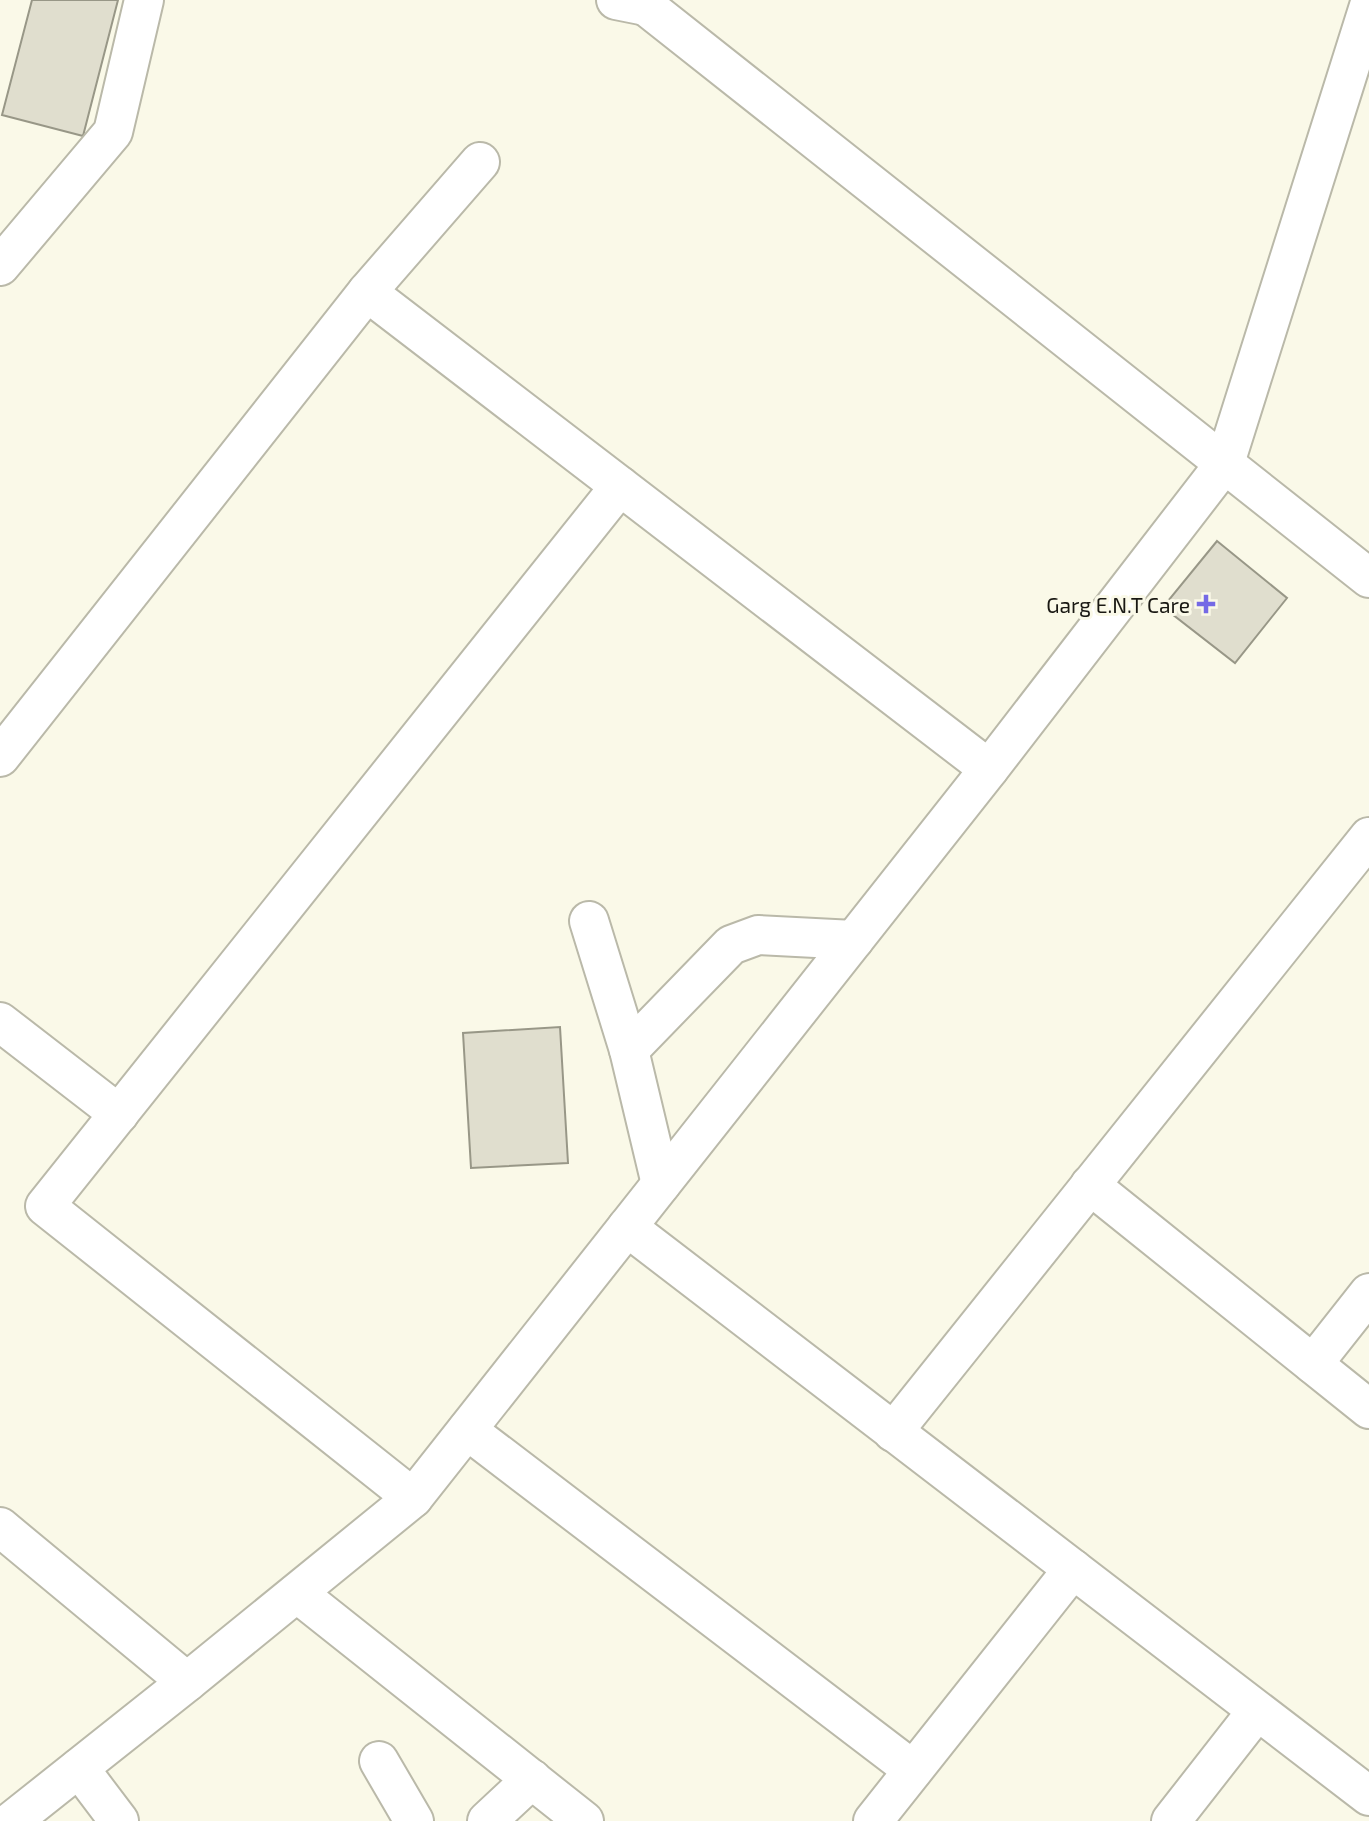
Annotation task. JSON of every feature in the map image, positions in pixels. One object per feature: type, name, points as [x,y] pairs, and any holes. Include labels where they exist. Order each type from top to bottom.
[{"type":"street","points":[[0,267],[113,132],[144,0]]},
{"type":"street","points":[[631,3],[1225,463],[1369,578]]},
{"type":"street","points":[[12,1821],[413,1498],[989,769],[1225,463],[1369,6]]},
{"type":"street","points":[[0,757],[367,292],[480,162]]},
{"type":"street","points":[[367,292],[989,769]]},
{"type":"street","points":[[413,1498],[45,1206],[620,486]]},
{"type":"street","points":[[893,1432],[1369,837]]},
{"type":"street","points":[[589,921],[629,1050],[661,1184]]},
{"type":"street","points":[[629,1050],[731,945],[758,935],[854,940]]},
{"type":"street","points":[[0,1022],[119,1114]]},
{"type":"street","points":[[1090,1185],[1369,1409]]},
{"type":"street","points":[[627,1227],[1369,1796]]},
{"type":"street","points":[[1313,1364],[1369,1293]]},
{"type":"street","points":[[467,1430],[913,1770]]},
{"type":"street","points":[[0,1527],[187,1682]]},
{"type":"street","points":[[873,1821],[1073,1569]]},
{"type":"street","points":[[297,1593],[584,1821]]},
{"type":"street","points":[[1171,1821],[1257,1711]]},
{"type":"street","points":[[379,1761],[414,1821]]},
{"type":"street","points":[[79,1768],[119,1821]]},
{"type":"street","points":[[487,1821],[531,1779]]},
{"type":"building","points":[[32,0],[118,0],[83,136],[2,115]]},
{"type":"building","points":[[1217,541],[1287,598],[1235,663],[1163,607]]},
{"type":"building","points":[[560,1027],[568,1163],[471,1168],[463,1033]]},
{"type":"place","name":"Garg E.N.T Care","points":[[1206,604]]}]
